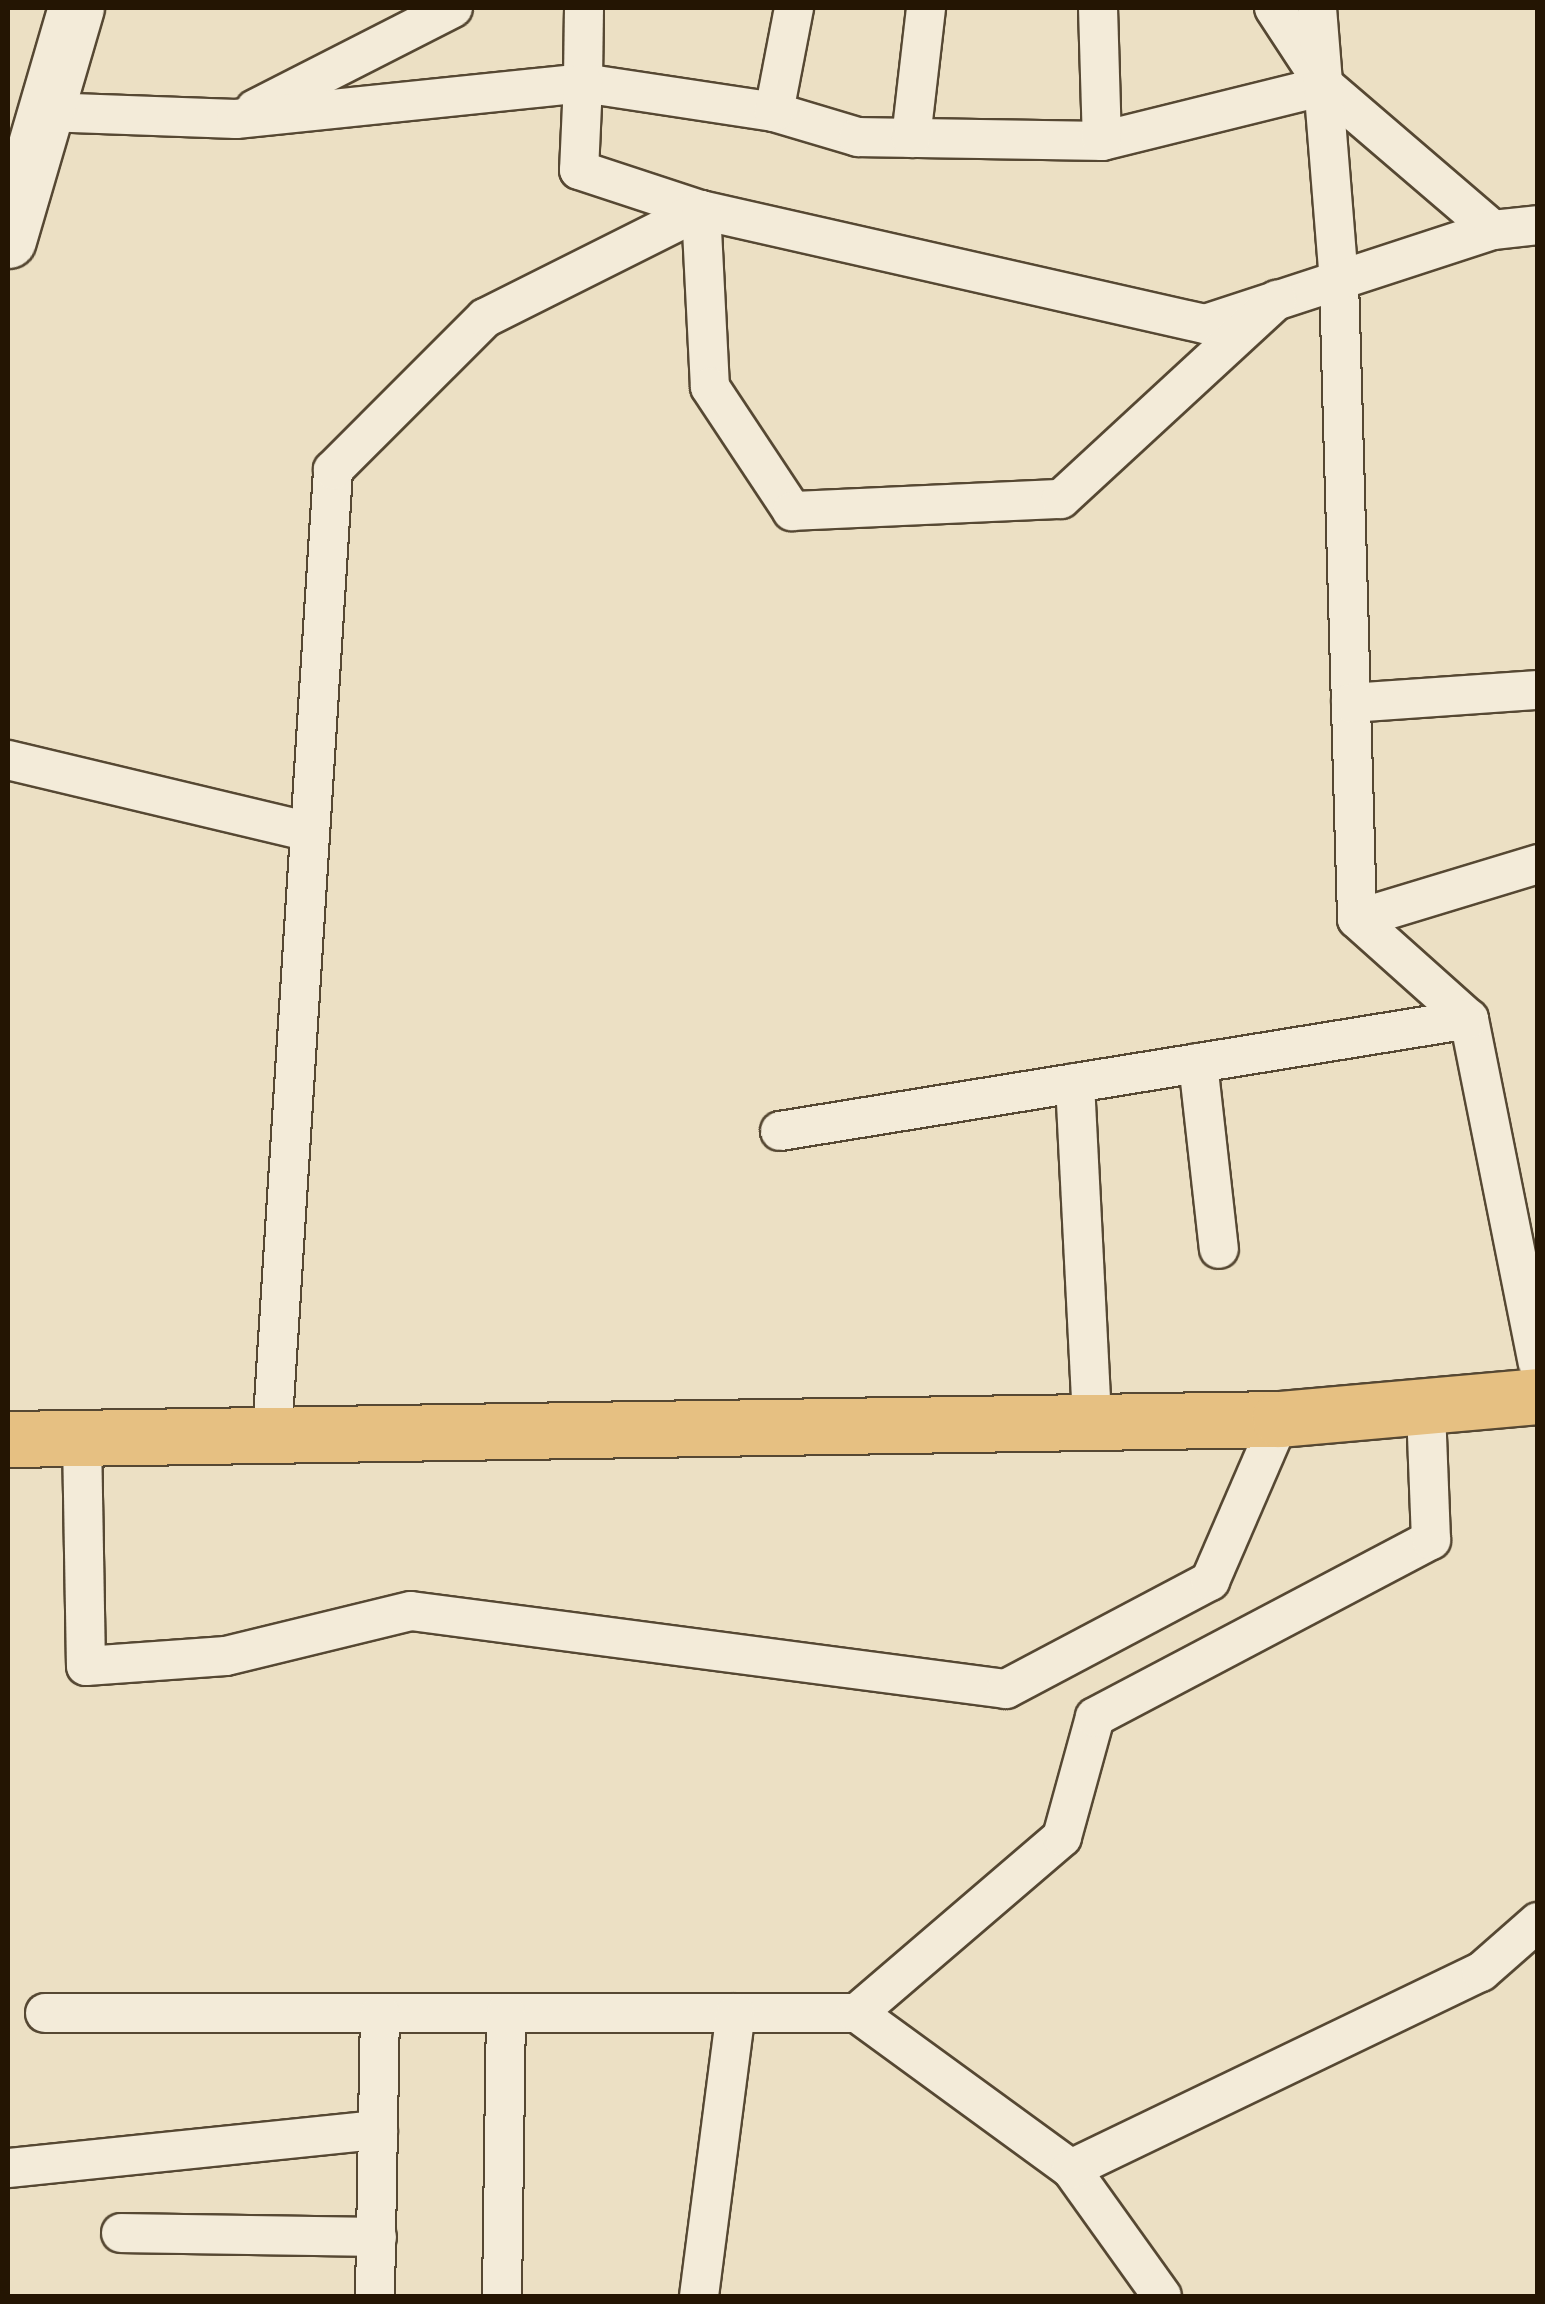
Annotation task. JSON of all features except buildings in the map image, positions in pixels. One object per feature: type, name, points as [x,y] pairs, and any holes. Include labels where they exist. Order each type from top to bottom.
[{"type":"main road","points":[[8,1439],[1280,1420],[1426,1412],[1538,1396]]},
{"type":"street","points":[[8,240],[76,8]]},
{"type":"street","points":[[236,119],[453,8]]},
{"type":"street","points":[[584,8],[579,170],[701,210],[1205,324],[1493,230],[1538,225]]},
{"type":"street","points":[[774,112],[794,8]]},
{"type":"street","points":[[911,138],[926,8]]},
{"type":"street","points":[[1098,8],[1102,141]]},
{"type":"street","points":[[1274,8],[1326,86],[1493,230]]},
{"type":"street","points":[[1317,8],[1339,280],[1357,919],[1469,1019],[1538,1364]]},
{"type":"street","points":[[45,112],[236,119],[583,83],[774,112],[858,137],[1102,141],[1326,86]]},
{"type":"street","points":[[701,210],[710,387],[792,511],[1061,499],[1277,300]]},
{"type":"street","points":[[272,1434],[333,470],[485,318],[701,210]]},
{"type":"street","points":[[1351,704],[1538,690]]},
{"type":"street","points":[[8,760],[310,832]]},
{"type":"street","points":[[1357,919],[1538,864]]},
{"type":"street","points":[[780,1132],[1469,1019]]},
{"type":"street","points":[[1198,1063],[1219,1249]]},
{"type":"street","points":[[1075,1083],[1092,1422]]},
{"type":"street","points":[[857,2013],[1062,1837],[1095,1717],[1431,1540],[1426,1412]]},
{"type":"street","points":[[82,1438],[86,1666],[226,1656],[412,1611],[1006,1689],[1210,1581],[1280,1420]]},
{"type":"street","points":[[1071,2169],[1481,1972],[1538,1922]]},
{"type":"street","points":[[45,2012],[857,2013],[1071,2169],[1162,2296]]},
{"type":"street","points":[[699,2296],[736,2012]]},
{"type":"street","points":[[376,2296],[380,2013]]},
{"type":"street","points":[[502,2296],[506,2013]]},
{"type":"street","points":[[8,2168],[378,2130]]},
{"type":"street","points":[[121,2233],[376,2236]]}]
